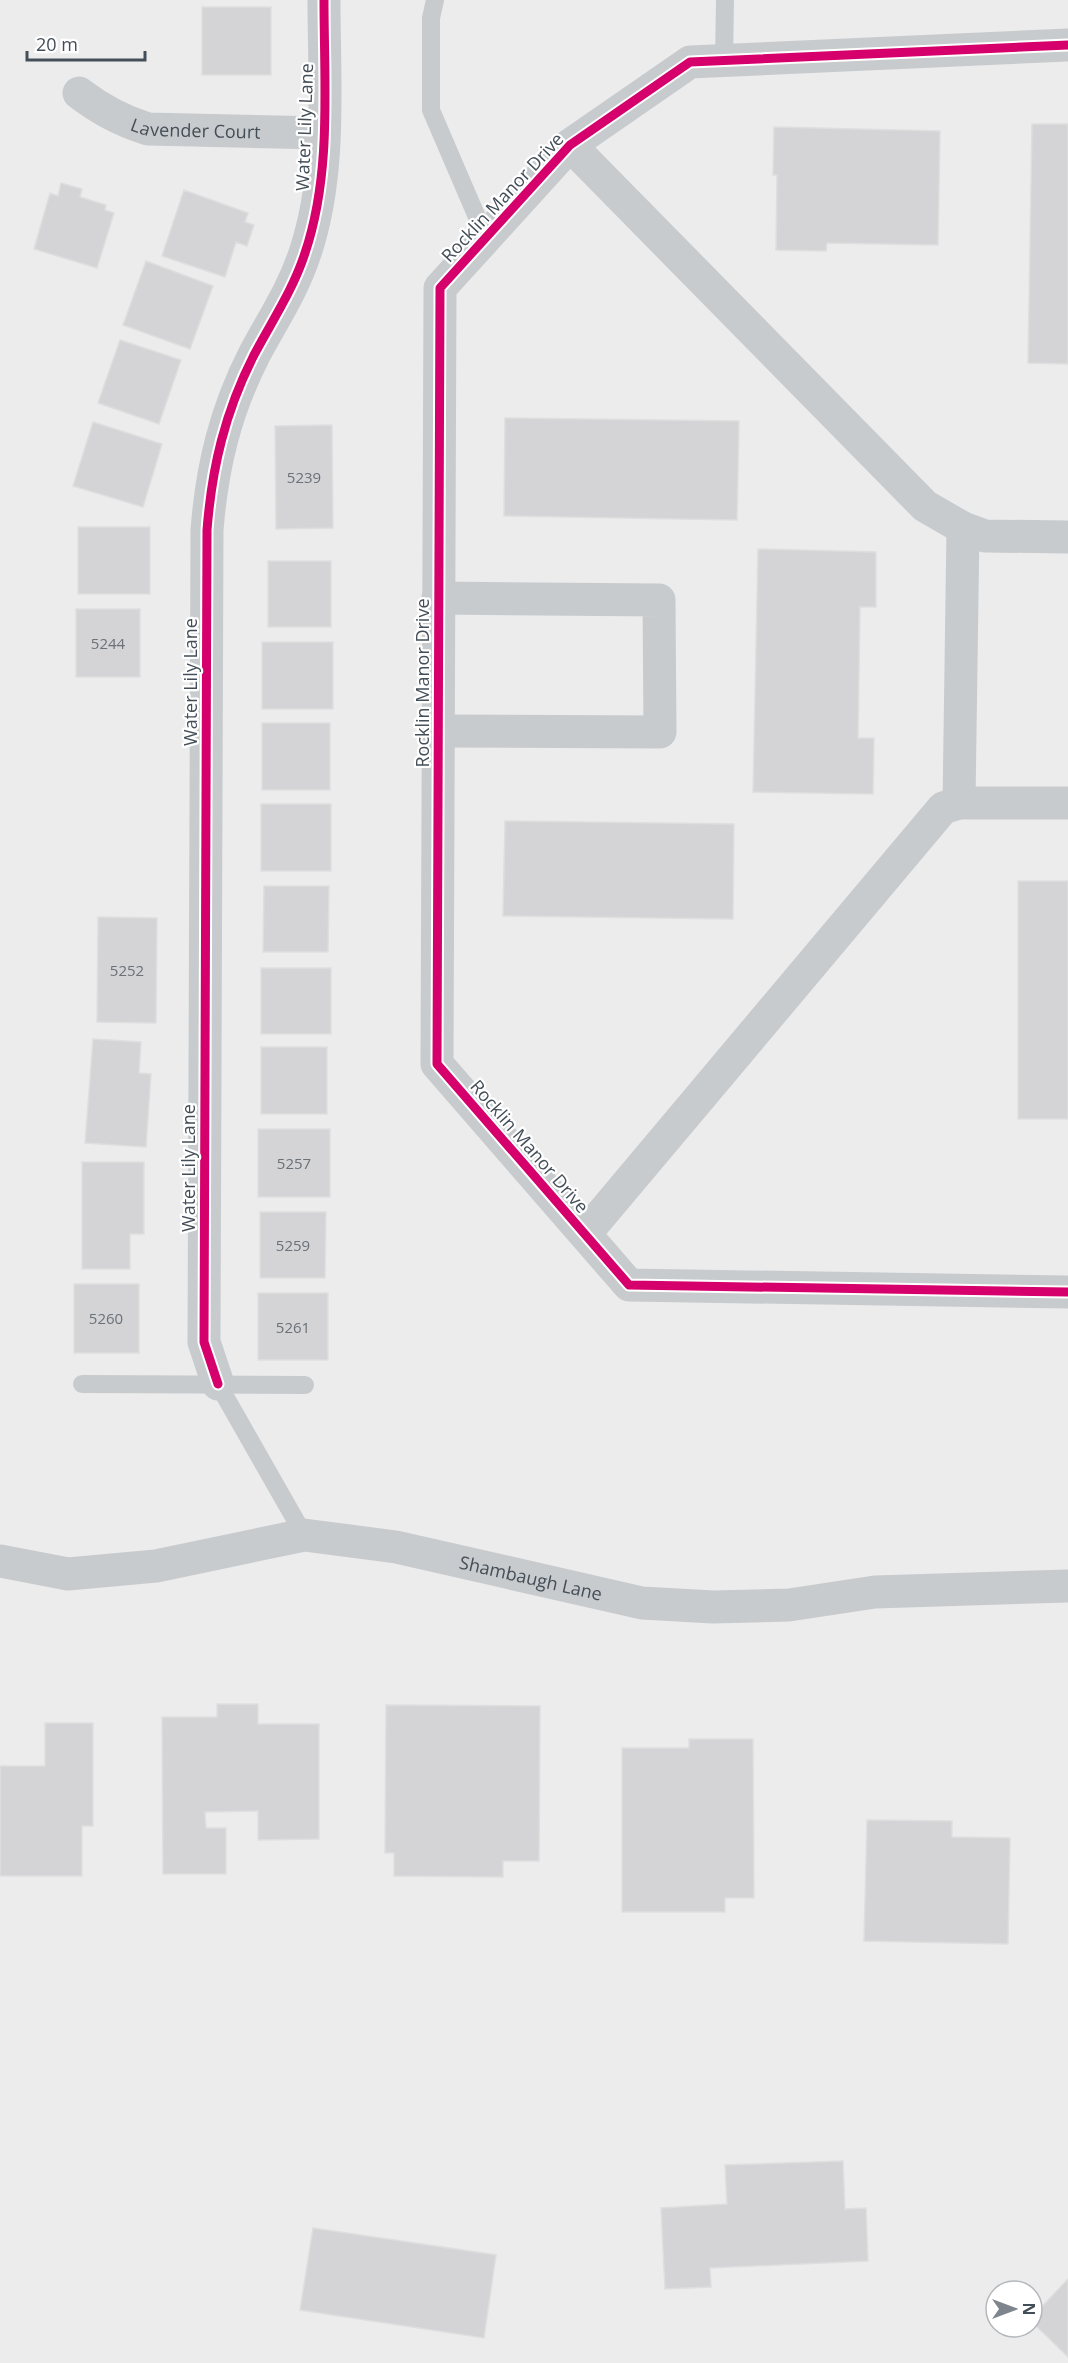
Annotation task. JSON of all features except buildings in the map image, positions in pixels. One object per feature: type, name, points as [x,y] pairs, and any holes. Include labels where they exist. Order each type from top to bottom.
[{"type":"street","name":"Water Lily Lane","points":[[218,1384],[204,1342],[207,530],[217,453],[227,419],[254,356],[293,285],[314,224],[319,194],[323,133],[324,0]]},
{"type":"street","name":"Rocklin Manor Drive","points":[[1068,45],[690,62],[570,145],[440,288],[437,1064],[629,1285],[1068,1292]]},
{"type":"street","name":"Lavender Court","points":[[79,93],[100,109],[117,118],[148,129],[323,133]]},
{"type":"street","points":[[570,145],[925,506],[963,528],[985,536],[1068,537]]},
{"type":"street","points":[[959,803],[963,528]]},
{"type":"street","points":[[438,598],[659,600],[660,732],[438,731]]},
{"type":"street","points":[[585,1234],[943,808],[959,803],[1068,803]]},
{"type":"street","name":"Shambaugh Lane","points":[[0,1561],[68,1574],[156,1566],[304,1535],[396,1547],[642,1603],[712,1607],[778,1605],[875,1592],[1068,1586]]},
{"type":"lane","points":[[435,0],[430,18],[431,110],[486,238]]},
{"type":"lane","points":[[724,61],[725,0]]},
{"type":"lane","points":[[81,1384],[305,1385]]},
{"type":"lane","points":[[218,1384],[304,1535]]},
{"type":"cycle path","points":[[218,1384],[204,1342],[207,530],[216,462],[235,398],[254,355],[294,280],[314,223],[325,128],[324,0]]},
{"type":"cycle path","points":[[1068,45],[690,62],[570,145],[440,288],[437,1064],[629,1285],[1068,1292]]}]
